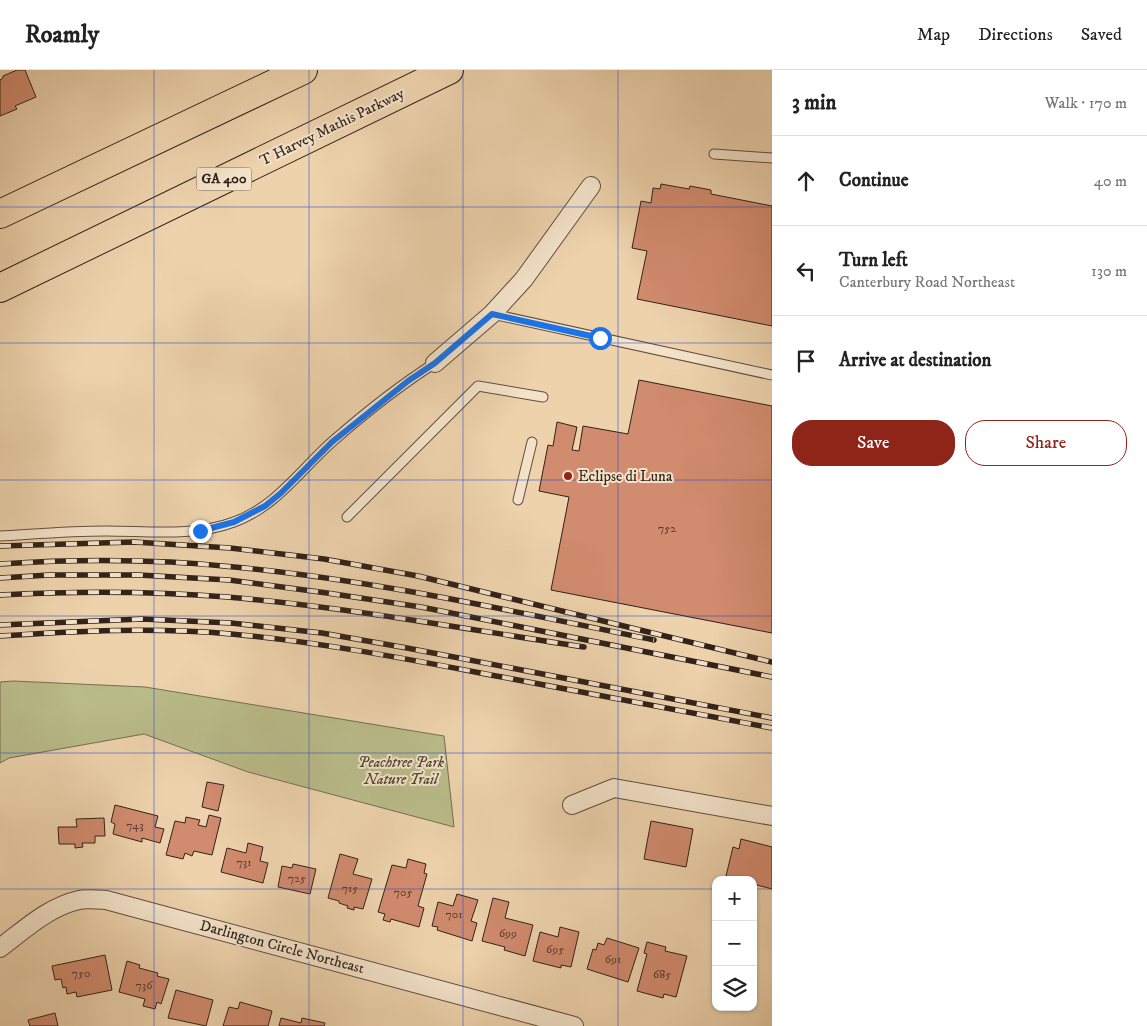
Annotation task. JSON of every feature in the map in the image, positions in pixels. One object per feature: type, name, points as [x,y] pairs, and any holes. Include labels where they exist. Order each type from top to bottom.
[{"type":"highway","points":[[215,111],[288,70]]},
{"type":"highway","points":[[0,214],[304,70]]},
{"type":"highway","name":"T Harvey Mathis Parkway","points":[[0,288],[449,70]]},
{"type":"street","points":[[435,363],[492,314],[524,278],[591,186]]},
{"type":"street","points":[[572,804],[614,788],[772,816]]},
{"type":"street","name":"Darlington Circle Northeast","points":[[0,948],[57,907],[80,900],[106,900],[574,1026]]},
{"type":"lane","points":[[714,154],[772,158]]},
{"type":"lane","points":[[492,314],[772,375]]},
{"type":"lane","points":[[0,536],[74,531],[200,531],[234,522],[265,506],[281,493],[332,442],[408,381],[435,363]]},
{"type":"lane","points":[[347,516],[478,386],[543,397]]},
{"type":"lane","points":[[518,500],[532,442]]},
{"type":"green space","name":"Peachtree Park Nature Trail","points":[[0,682],[145,687],[444,736],[454,827],[248,772],[144,734],[9,758],[0,763]]},
{"type":"building","points":[[17,70],[25,70],[36,97],[15,106],[17,109],[0,116],[0,80],[3,76]]},
{"type":"building","points":[[661,184],[689,189],[690,186],[711,190],[711,194],[772,206],[772,326],[637,299],[647,251],[632,248],[641,201],[651,203],[653,188],[660,189]]},
{"type":"building","points":[[639,380],[772,406],[772,633],[551,590],[569,497],[539,491],[548,445],[553,446],[557,422],[577,427],[572,450],[579,451],[583,426],[628,434]]},
{"type":"building","points":[[207,782],[224,785],[218,811],[202,807]]},
{"type":"building","points":[[115,805],[158,816],[155,827],[164,829],[160,843],[142,838],[142,842],[113,834],[115,824],[111,822]]},
{"type":"building","points":[[209,815],[221,818],[212,855],[194,851],[192,856],[185,853],[183,859],[166,855],[175,821],[185,823],[186,817],[200,820],[198,825],[206,827]]},
{"type":"building","points":[[104,818],[105,836],[95,836],[95,843],[82,843],[83,847],[75,848],[75,844],[59,844],[58,827],[77,827],[76,819]]},
{"type":"building","points":[[651,821],[693,829],[686,867],[644,859]]},
{"type":"building","points":[[741,839],[772,847],[772,889],[757,885],[757,876],[726,876],[733,847],[739,849]]},
{"type":"building","points":[[248,843],[263,847],[260,861],[268,863],[263,883],[221,872],[227,848],[246,853]]},
{"type":"building","points":[[340,854],[358,859],[353,874],[372,879],[363,909],[354,907],[354,910],[347,908],[348,906],[339,903],[339,901],[328,898]]},
{"type":"building","points":[[408,859],[426,864],[424,873],[427,874],[418,906],[424,908],[419,927],[391,919],[390,922],[383,920],[385,914],[378,912],[392,865],[406,868]]},
{"type":"building","points":[[293,864],[316,869],[310,894],[278,887],[282,866],[292,868]]},
{"type":"building","points":[[457,894],[478,900],[471,921],[477,923],[472,941],[437,930],[438,927],[432,926],[438,902],[453,906]]},
{"type":"building","points":[[493,898],[509,902],[505,918],[533,925],[525,956],[504,950],[505,947],[482,941]]},
{"type":"building","points":[[560,927],[579,932],[571,967],[561,965],[561,968],[533,961],[540,932],[558,937]]},
{"type":"building","points":[[607,938],[639,948],[628,982],[587,969],[593,949],[596,950],[598,943],[604,945]]},
{"type":"building","points":[[647,942],[666,947],[665,951],[687,956],[676,997],[664,994],[663,998],[637,991],[647,954],[644,953]]},
{"type":"building","points":[[105,955],[112,990],[77,997],[76,992],[67,994],[66,987],[63,988],[61,979],[55,980],[52,966]]},
{"type":"building","points":[[127,961],[140,965],[139,968],[158,973],[157,976],[169,979],[161,1004],[157,1002],[155,1009],[143,1006],[145,999],[119,992]]},
{"type":"building","points":[[176,990],[213,1000],[206,1026],[168,1018]]},
{"type":"building","points":[[240,1002],[272,1011],[268,1026],[223,1026],[229,1007],[238,1009]]},
{"type":"building","points":[[55,1013],[58,1026],[30,1026],[28,1020]]},
{"type":"building","points":[[281,1018],[301,1023],[302,1018],[325,1023],[324,1026],[279,1026]]},
{"type":"railway","points":[[0,546],[134,542],[230,548],[324,559],[418,576],[772,662]]},
{"type":"railway","points":[[0,564],[58,561],[146,561],[205,564],[287,573],[392,588],[654,640]]},
{"type":"railway","points":[[0,578],[49,575],[139,575],[229,580],[421,607],[772,677]]},
{"type":"railway","points":[[0,595],[114,592],[272,601],[361,612],[584,647]]},
{"type":"railway","points":[[0,625],[142,619],[231,623],[322,633],[772,718]]},
{"type":"railway","points":[[0,636],[144,630],[265,637],[401,658],[772,728]]},
{"type":"place","name":"Eclipse di Luna","points":[[568,476]]},
{"type":"route","points":[[200,531],[234,522],[265,506],[281,493],[332,442],[408,381],[435,363],[492,314],[600,338]]}]
